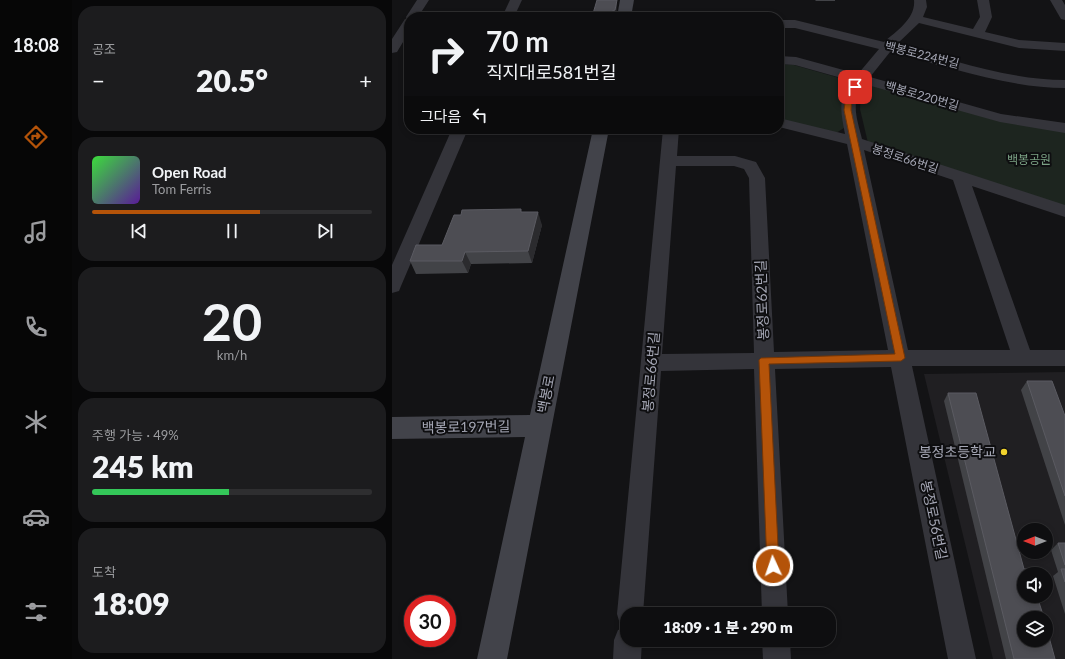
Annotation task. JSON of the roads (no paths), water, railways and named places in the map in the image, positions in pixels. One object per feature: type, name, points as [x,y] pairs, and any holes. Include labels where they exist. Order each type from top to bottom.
[{"type":"street","points":[[416,12],[423,0]]},
{"type":"street","points":[[510,12],[516,0]]},
{"type":"street","points":[[625,12],[627,0]]},
{"type":"street","points":[[920,0],[920,8],[916,19],[1019,44],[1065,47]]},
{"type":"street","points":[[977,34],[986,17],[983,0]]},
{"type":"street","points":[[1056,0],[1065,16]]},
{"type":"street","name":"봉정로56번길","points":[[916,19],[888,46],[861,79],[849,96],[848,110],[853,141],[901,358],[962,659]]},
{"type":"street","name":"백봉로224번길","points":[[784,24],[794,24],[813,28],[1018,80],[1046,84],[1065,84]]},
{"type":"street","points":[[392,49],[404,31]]},
{"type":"street","name":"백봉로220번길","points":[[784,60],[796,61],[1000,118],[1065,128]]},
{"type":"street","name":"봉정로66번길","points":[[784,123],[853,141],[961,178],[1065,211]]},
{"type":"street","points":[[392,286],[458,134]]},
{"type":"street","name":"백봉로","points":[[492,659],[600,134]]},
{"type":"street","name":"봉정로66번길","points":[[631,607],[671,134]]},
{"type":"street","name":"봉정로62번길","points":[[669,161],[735,161],[750,166],[757,178],[775,607]]},
{"type":"street","points":[[961,178],[1023,358]]},
{"type":"street","points":[[652,363],[901,358],[1065,358]]},
{"type":"street","name":"백봉로197번길","points":[[392,428],[540,426]]},
{"type":"street","points":[[627,659],[628,647]]},
{"type":"street","points":[[776,647],[777,659]]},
{"type":"place","name":"봉정초등학교","points":[[1004,452]]},
{"type":"park label","name":"백봉공원","points":[[1029,160]]}]
